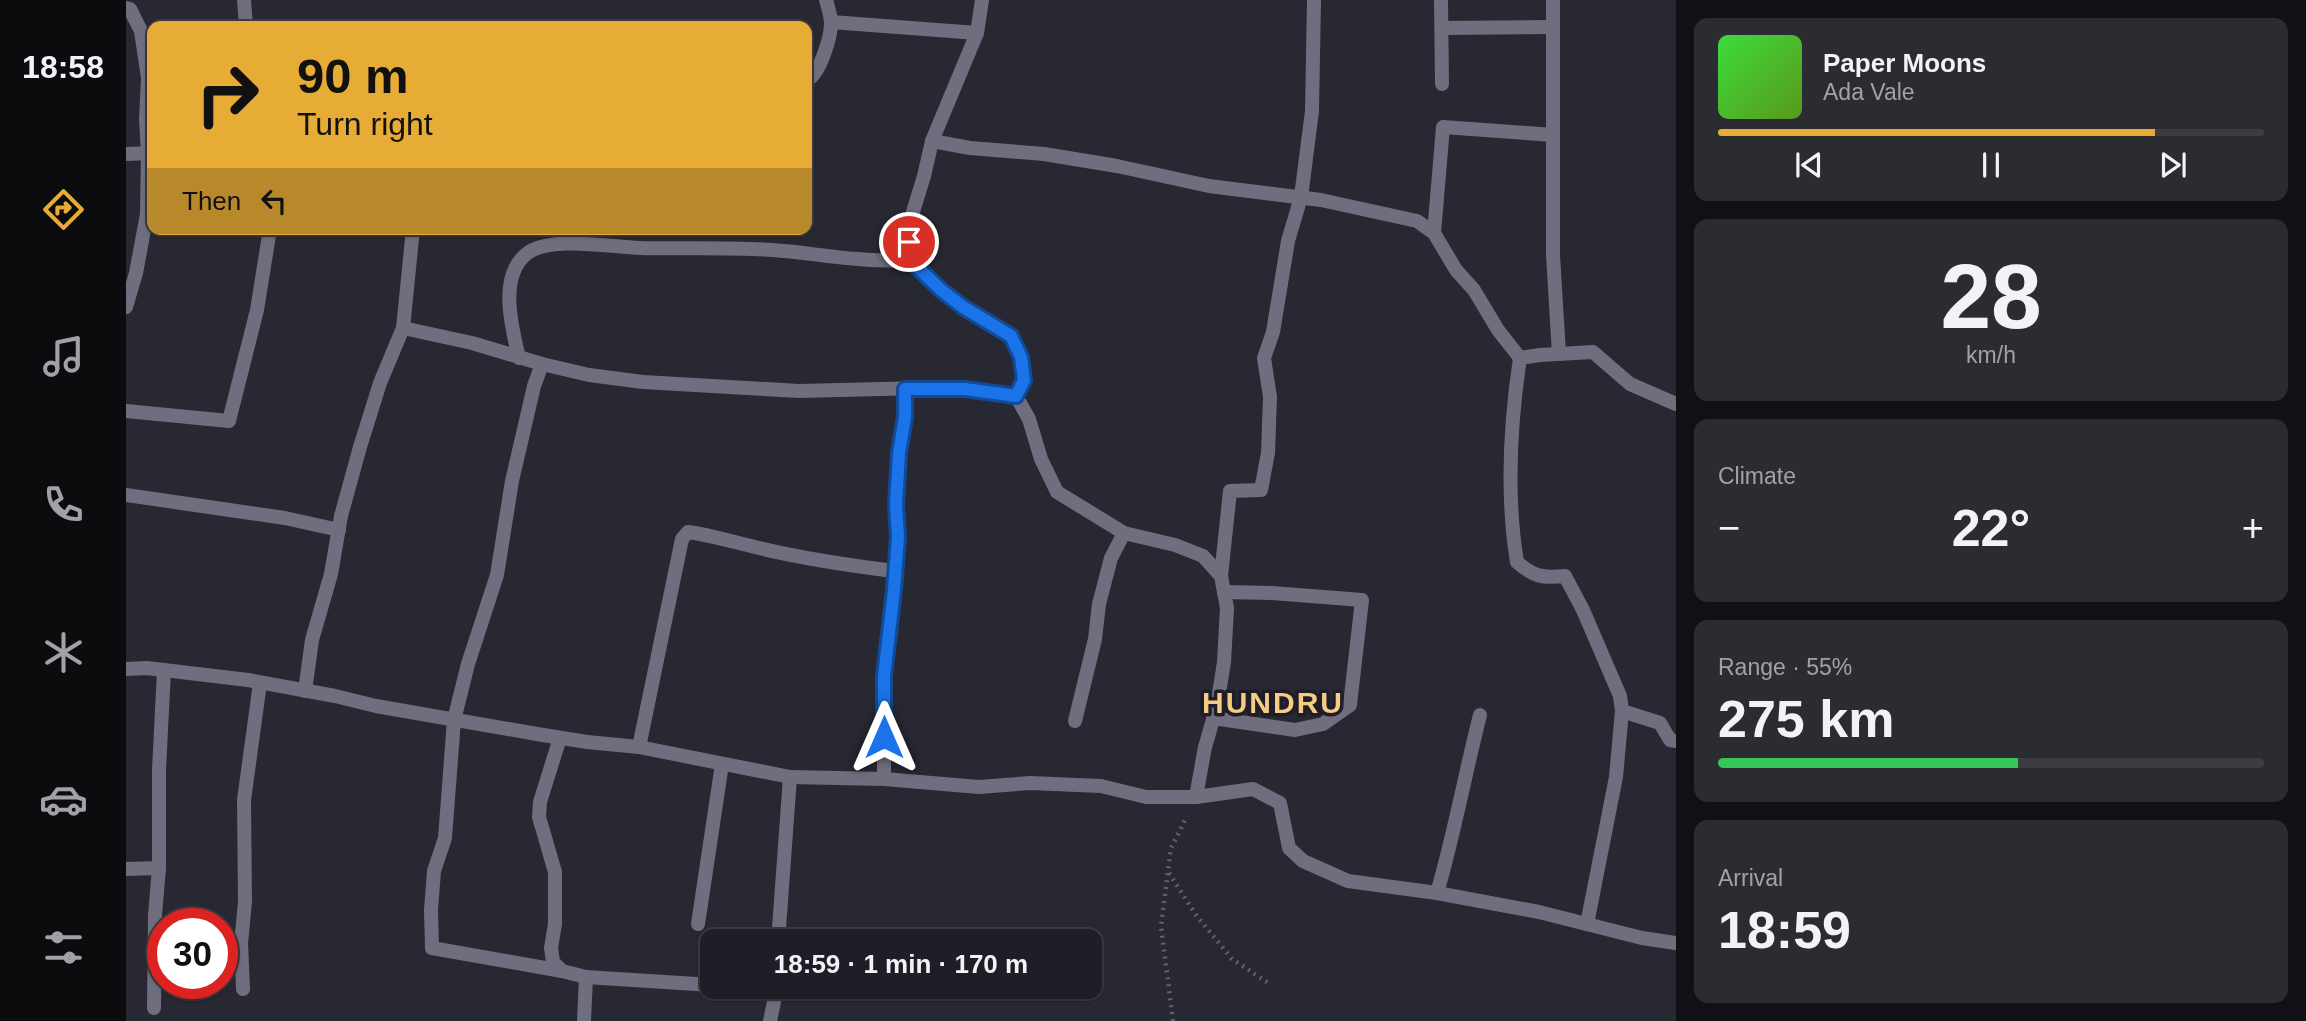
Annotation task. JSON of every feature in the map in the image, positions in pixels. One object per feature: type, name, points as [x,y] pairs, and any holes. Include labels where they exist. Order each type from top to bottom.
[{"type":"street","points":[[246,21],[244,3],[260,0]]},
{"type":"street","points":[[812,78],[824,55],[831,22],[826,0]]},
{"type":"street","points":[[982,0],[977,33],[932,141],[913,212],[909,242],[911,261],[941,290],[963,307],[1011,336],[1021,357],[1024,380],[1016,396]]},
{"type":"street","points":[[1196,797],[1224,662],[1227,608],[1221,576],[1230,491],[1261,490],[1268,453],[1270,397],[1264,358],[1273,332],[1288,241],[1301,197],[1312,111],[1314,0]]},
{"type":"street","points":[[1441,0],[1442,85]]},
{"type":"street","points":[[1553,0],[1553,255],[1559,354]]},
{"type":"street","points":[[126,8],[130,9],[141,31],[147,71]]},
{"type":"street","points":[[831,22],[977,33]]},
{"type":"street","points":[[1441,28],[1553,27]]},
{"type":"street","points":[[147,98],[147,128]]},
{"type":"street","points":[[1434,233],[1443,127],[1553,135]]},
{"type":"street","points":[[932,141],[970,148],[1044,154],[1117,166],[1209,186],[1321,200],[1418,220],[1434,233],[1456,270],[1474,290],[1498,330],[1520,358],[1513,402],[1511,443],[1513,538],[1517,562],[1531,574],[1547,578],[1565,576],[1583,610],[1620,696],[1622,711],[1615,777],[1587,924]]},
{"type":"street","points":[[126,154],[147,153]]},
{"type":"street","points":[[126,307],[136,273],[147,199]]},
{"type":"street","points":[[126,411],[229,421],[257,310],[269,235]]},
{"type":"street","points":[[305,691],[312,640],[331,574],[338,530],[360,447],[402,328],[412,235]]},
{"type":"street","points":[[519,358],[509,316],[510,289],[517,266],[528,253],[546,246],[570,244],[772,250],[859,259],[911,261]]},
{"type":"street","points":[[402,328],[472,343],[589,375],[709,387],[799,391],[965,389],[1016,396]]},
{"type":"street","points":[[1520,358],[1593,352],[1630,384],[1676,404]]},
{"type":"street","points":[[542,364],[534,386],[512,481],[497,575],[468,664],[454,719],[445,838],[434,871],[432,948],[586,977],[700,984]]},
{"type":"street","points":[[884,779],[884,676],[898,537],[897,492],[899,453],[905,417],[905,389]]},
{"type":"street","points":[[1016,396],[1029,419],[1041,459],[1057,492],[1124,533],[1175,545],[1203,556],[1221,576]]},
{"type":"street","points":[[126,495],[285,518],[338,530]]},
{"type":"street","points":[[639,747],[682,539],[688,532],[832,563],[894,571]]},
{"type":"street","points":[[1075,721],[1095,639],[1099,604],[1111,558],[1124,533]]},
{"type":"street","points":[[1213,719],[1295,730],[1323,724],[1350,705],[1362,600],[1224,592]]},
{"type":"street","points":[[126,669],[147,668],[260,683],[560,738],[639,747],[790,777],[884,779],[979,787],[1030,783],[1101,786],[1146,797],[1196,797],[1253,789],[1280,803],[1289,848],[1303,861],[1348,881],[1437,893],[1539,912],[1642,938],[1676,943]]},
{"type":"street","points":[[154,1008],[164,670]]},
{"type":"street","points":[[243,989],[241,943],[244,902],[244,800],[260,683]]},
{"type":"street","points":[[1622,711],[1660,723],[1670,740],[1676,741]]},
{"type":"street","points":[[1437,893],[1480,715]]},
{"type":"street","points":[[560,738],[540,802],[539,817],[555,872],[552,962],[562,971]]},
{"type":"street","points":[[698,924],[722,765]]},
{"type":"street","points":[[779,929],[790,777]]},
{"type":"street","points":[[126,869],[159,868]]},
{"type":"street","points":[[584,1021],[586,977]]},
{"type":"street","points":[[770,1021],[775,999]]},
{"type":"path","points":[[1173,1021],[1161,926],[1171,848],[1196,797]]},
{"type":"path","points":[[1168,872],[1196,915],[1232,959],[1270,984]]},
{"type":"district","name":"HUNDRU","points":[[1273,703]]},
{"type":"route","points":[[884,737],[884,676],[898,537],[896,505],[899,453],[905,417],[905,389],[965,389],[1016,396],[1024,380],[1021,357],[1011,336],[963,307],[941,290],[911,261],[909,242]]}]
